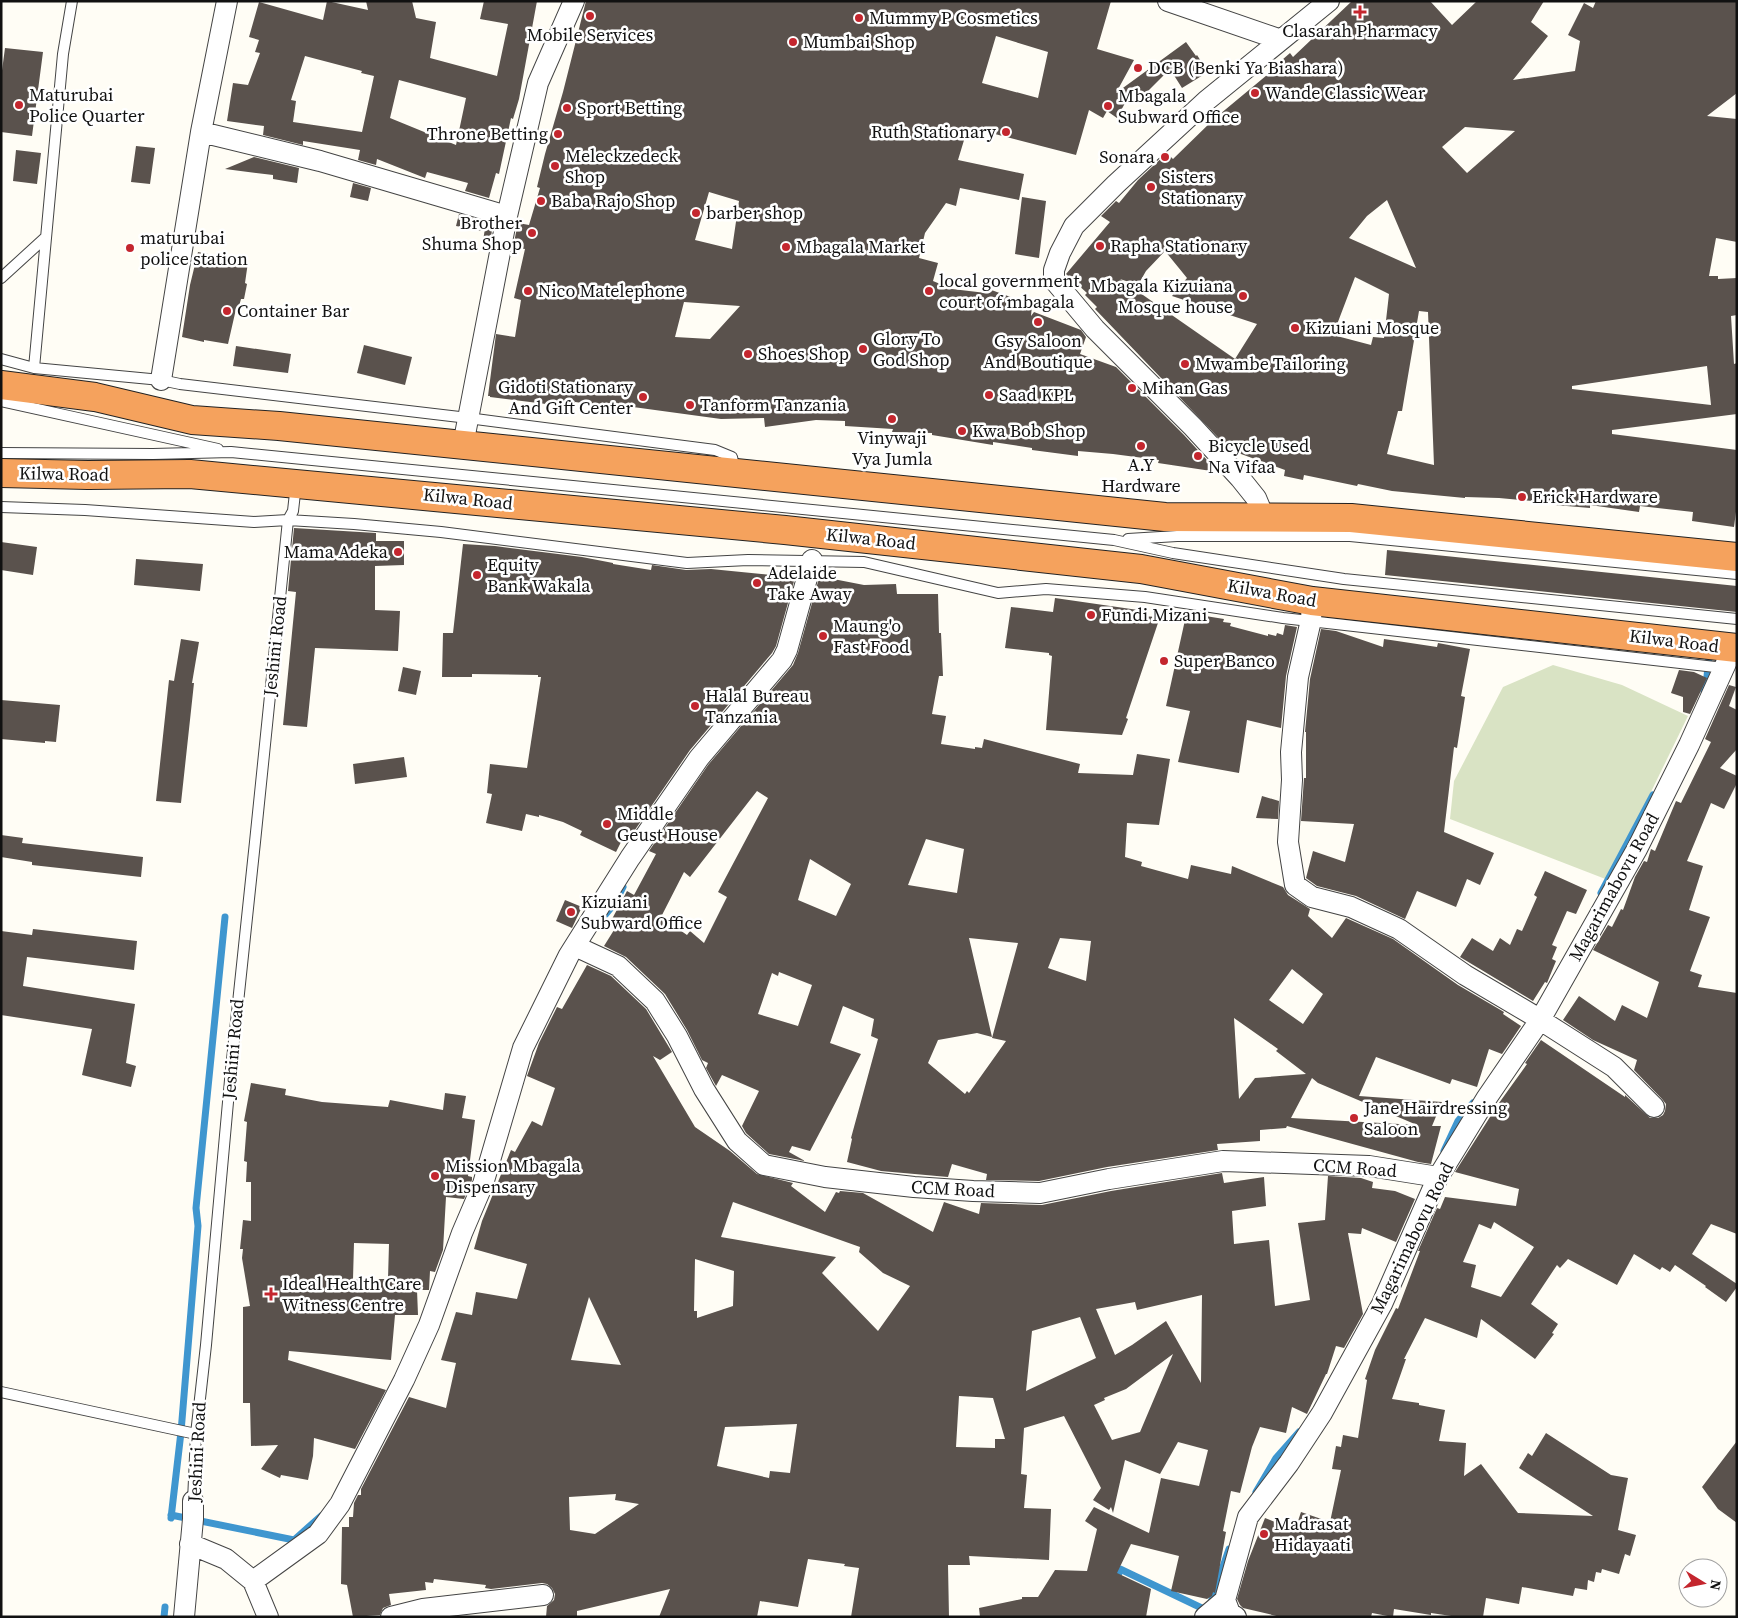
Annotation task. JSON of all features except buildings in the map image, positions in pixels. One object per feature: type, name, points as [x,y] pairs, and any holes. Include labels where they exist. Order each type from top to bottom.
[{"type":"highway","points":[[1,385],[95,397],[192,420],[279,426],[736,474],[1165,516],[1350,518],[1737,557]]},
{"type":"highway","name":"Kilwa Road","points":[[1,473],[88,475],[190,474],[784,530],[1141,569],[1311,611],[1731,655]]},
{"type":"street","points":[[161,380],[202,132],[227,1]]},
{"type":"street","points":[[463,445],[507,216],[538,83],[574,1]]},
{"type":"street","points":[[1168,1],[1281,40]]},
{"type":"street","points":[[1264,517],[1256,498],[1240,478],[1187,420],[1095,329],[1054,280],[1054,270],[1060,253],[1074,226],[1116,184],[1206,100],[1329,1]]},
{"type":"street","points":[[202,132],[320,161],[507,216]]},
{"type":"street","points":[[253,1581],[318,1534],[340,1504],[404,1380],[429,1326],[462,1233],[483,1184],[524,1048],[575,946],[630,858],[699,758],[782,660],[787,650],[812,560]]},
{"type":"street","points":[[1311,611],[1298,677],[1291,752],[1292,780],[1288,842],[1295,886],[1312,897],[1351,907],[1399,929],[1465,975],[1614,1067],[1654,1107]]},
{"type":"street","name":"Magarimabovu Road","points":[[1225,1600],[1248,1517],[1289,1463],[1322,1413],[1382,1304],[1438,1179],[1486,1099],[1540,1020],[1637,849],[1731,655]]},
{"type":"street","name":"CCM Road","points":[[575,946],[618,966],[655,1001],[677,1036],[704,1089],[736,1141],[764,1165],[825,1178],[973,1191],[1040,1193],[1110,1179],[1223,1161],[1369,1166],[1432,1176],[1438,1179]]},
{"type":"street","name":"Jeshini Road","points":[[184,1617],[193,1501]]},
{"type":"street","points":[[190,1544],[226,1559],[253,1581],[268,1617]]},
{"type":"street","points":[[390,1617],[423,1609],[543,1595]]},
{"type":"street","points":[[1205,1617],[1225,1600],[1230,1613],[1236,1617]]},
{"type":"lane","points":[[34,368],[63,54],[72,1]]},
{"type":"lane","points":[[1,278],[46,238]]},
{"type":"lane","points":[[1,359],[34,368],[161,380],[180,384],[468,418],[714,450],[732,457],[736,474]]},
{"type":"lane","points":[[1,402],[88,419],[231,452]]},
{"type":"lane","points":[[1,453],[153,454],[231,452],[1114,540],[1173,553],[1344,579],[1737,620]]},
{"type":"lane","name":"Jeshini Road","points":[[193,1501],[196,1434],[231,1069],[288,520],[293,511],[296,483]]},
{"type":"lane","points":[[1,507],[85,510],[254,522],[288,520],[354,524],[442,532],[687,563],[748,560],[864,562],[998,593],[1046,589],[1145,597],[1191,605],[1311,611]]},
{"type":"lane","points":[[1114,540],[1177,536],[1350,536],[1737,574]]},
{"type":"lane","points":[[1,1392],[196,1434]]},
{"type":"green space","points":[[1553,665],[1622,685],[1688,716],[1608,880],[1450,819],[1454,781],[1503,687]]},
{"type":"waterway","points":[[1704,691],[1709,657]]},
{"type":"waterway","points":[[1601,893],[1653,795]]},
{"type":"waterway","points":[[605,915],[615,903],[623,887]]},
{"type":"waterway","points":[[171,1518],[181,1432],[198,1226],[196,1208],[225,917]]},
{"type":"waterway","points":[[1444,1151],[1458,1121],[1473,1103]]},
{"type":"waterway","points":[[1256,1492],[1276,1458],[1299,1432]]},
{"type":"waterway","points":[[171,1515],[294,1540],[321,1516]]},
{"type":"waterway","points":[[1116,1583],[1120,1569],[1208,1611],[1229,1549]]},
{"type":"waterway","points":[[164,1617],[165,1607]]},
{"type":"place","name":"Clasarah Pharmacy","points":[[1360,12]]},
{"type":"place","name":"Mobile Services","points":[[590,16]]},
{"type":"place","name":"Mummy P Cosmetics","points":[[859,18]]},
{"type":"place","name":"Mumbai Shop","points":[[793,42]]},
{"type":"place","name":"DCB (Benki Ya Biashara)","points":[[1138,68]]},
{"type":"place","name":"Wande Classic Wear","points":[[1255,93]]},
{"type":"place","name":"Maturubai Police Quarter","points":[[19,105]]},
{"type":"place","name":"Mbagala Subward Office","points":[[1108,106]]},
{"type":"place","name":"Sport Betting","points":[[567,108]]},
{"type":"place","name":"Ruth Stationary","points":[[1006,132]]},
{"type":"place","name":"Throne Betting","points":[[558,134]]},
{"type":"place","name":"Sonara","points":[[1165,157]]},
{"type":"place","name":"Meleckzedeck Shop","points":[[555,166]]},
{"type":"place","name":"Sisters Stationary","points":[[1151,187]]},
{"type":"place","name":"Baba Rajo Shop","points":[[541,201]]},
{"type":"place","name":"barber shop","points":[[696,213]]},
{"type":"place","name":"Brother Shuma Shop","points":[[532,233]]},
{"type":"place","name":"Rapha Stationary","points":[[1100,246]]},
{"type":"place","name":"Mbagala Market","points":[[786,247]]},
{"type":"place","name":"maturubai police station","points":[[130,248]]},
{"type":"place","name":"Nico Matelephone","points":[[528,291]]},
{"type":"place","name":"local government court of mbagala","points":[[929,291]]},
{"type":"place","name":"Mbagala Kizuiana Mosque house","points":[[1243,296]]},
{"type":"place","name":"Container Bar","points":[[227,311]]},
{"type":"place","name":"Gsy Saloon And Boutique","points":[[1038,322]]},
{"type":"place","name":"Kizuiani Mosque","points":[[1295,328]]},
{"type":"place","name":"Glory To God Shop","points":[[863,349]]},
{"type":"place","name":"Shoes Shop","points":[[748,354]]},
{"type":"place","name":"Mwambe Tailoring","points":[[1185,364]]},
{"type":"place","name":"Mihan Gas","points":[[1132,388]]},
{"type":"place","name":"Saad KPL","points":[[989,395]]},
{"type":"place","name":"Gidoti Stationary And Gift Center","points":[[643,397]]},
{"type":"place","name":"Tanform Tanzania","points":[[690,405]]},
{"type":"place","name":"Vinywaji Vya Jumla","points":[[892,419]]},
{"type":"place","name":"Kwa Bob Shop","points":[[962,431]]},
{"type":"place","name":"A.Y Hardware","points":[[1141,446]]},
{"type":"place","name":"Bicycle Used Na Vifaa","points":[[1198,456]]},
{"type":"place","name":"Erick Hardware","points":[[1522,497]]},
{"type":"place","name":"Mama Adeka","points":[[398,552]]},
{"type":"place","name":"Equity Bank Wakala","points":[[477,575]]},
{"type":"place","name":"Adelaide Take Away","points":[[757,583]]},
{"type":"place","name":"Fundi Mizani","points":[[1091,615]]},
{"type":"place","name":"Maung'o Fast Food","points":[[823,636]]},
{"type":"place","name":"Super Banco","points":[[1164,661]]},
{"type":"place","name":"Halal Bureau Tanzania","points":[[695,706]]},
{"type":"place","name":"Middle Geust House","points":[[607,824]]},
{"type":"place","name":"Kizuiani Subward Office","points":[[571,912]]},
{"type":"place","name":"Jane Hairdressing Saloon","points":[[1354,1118]]},
{"type":"place","name":"Mission Mbagala Dispensary","points":[[435,1176]]},
{"type":"place","name":"Ideal Health Care Witness Centre","points":[[271,1294]]},
{"type":"place","name":"Madrasat Hidayaati","points":[[1264,1534]]}]
